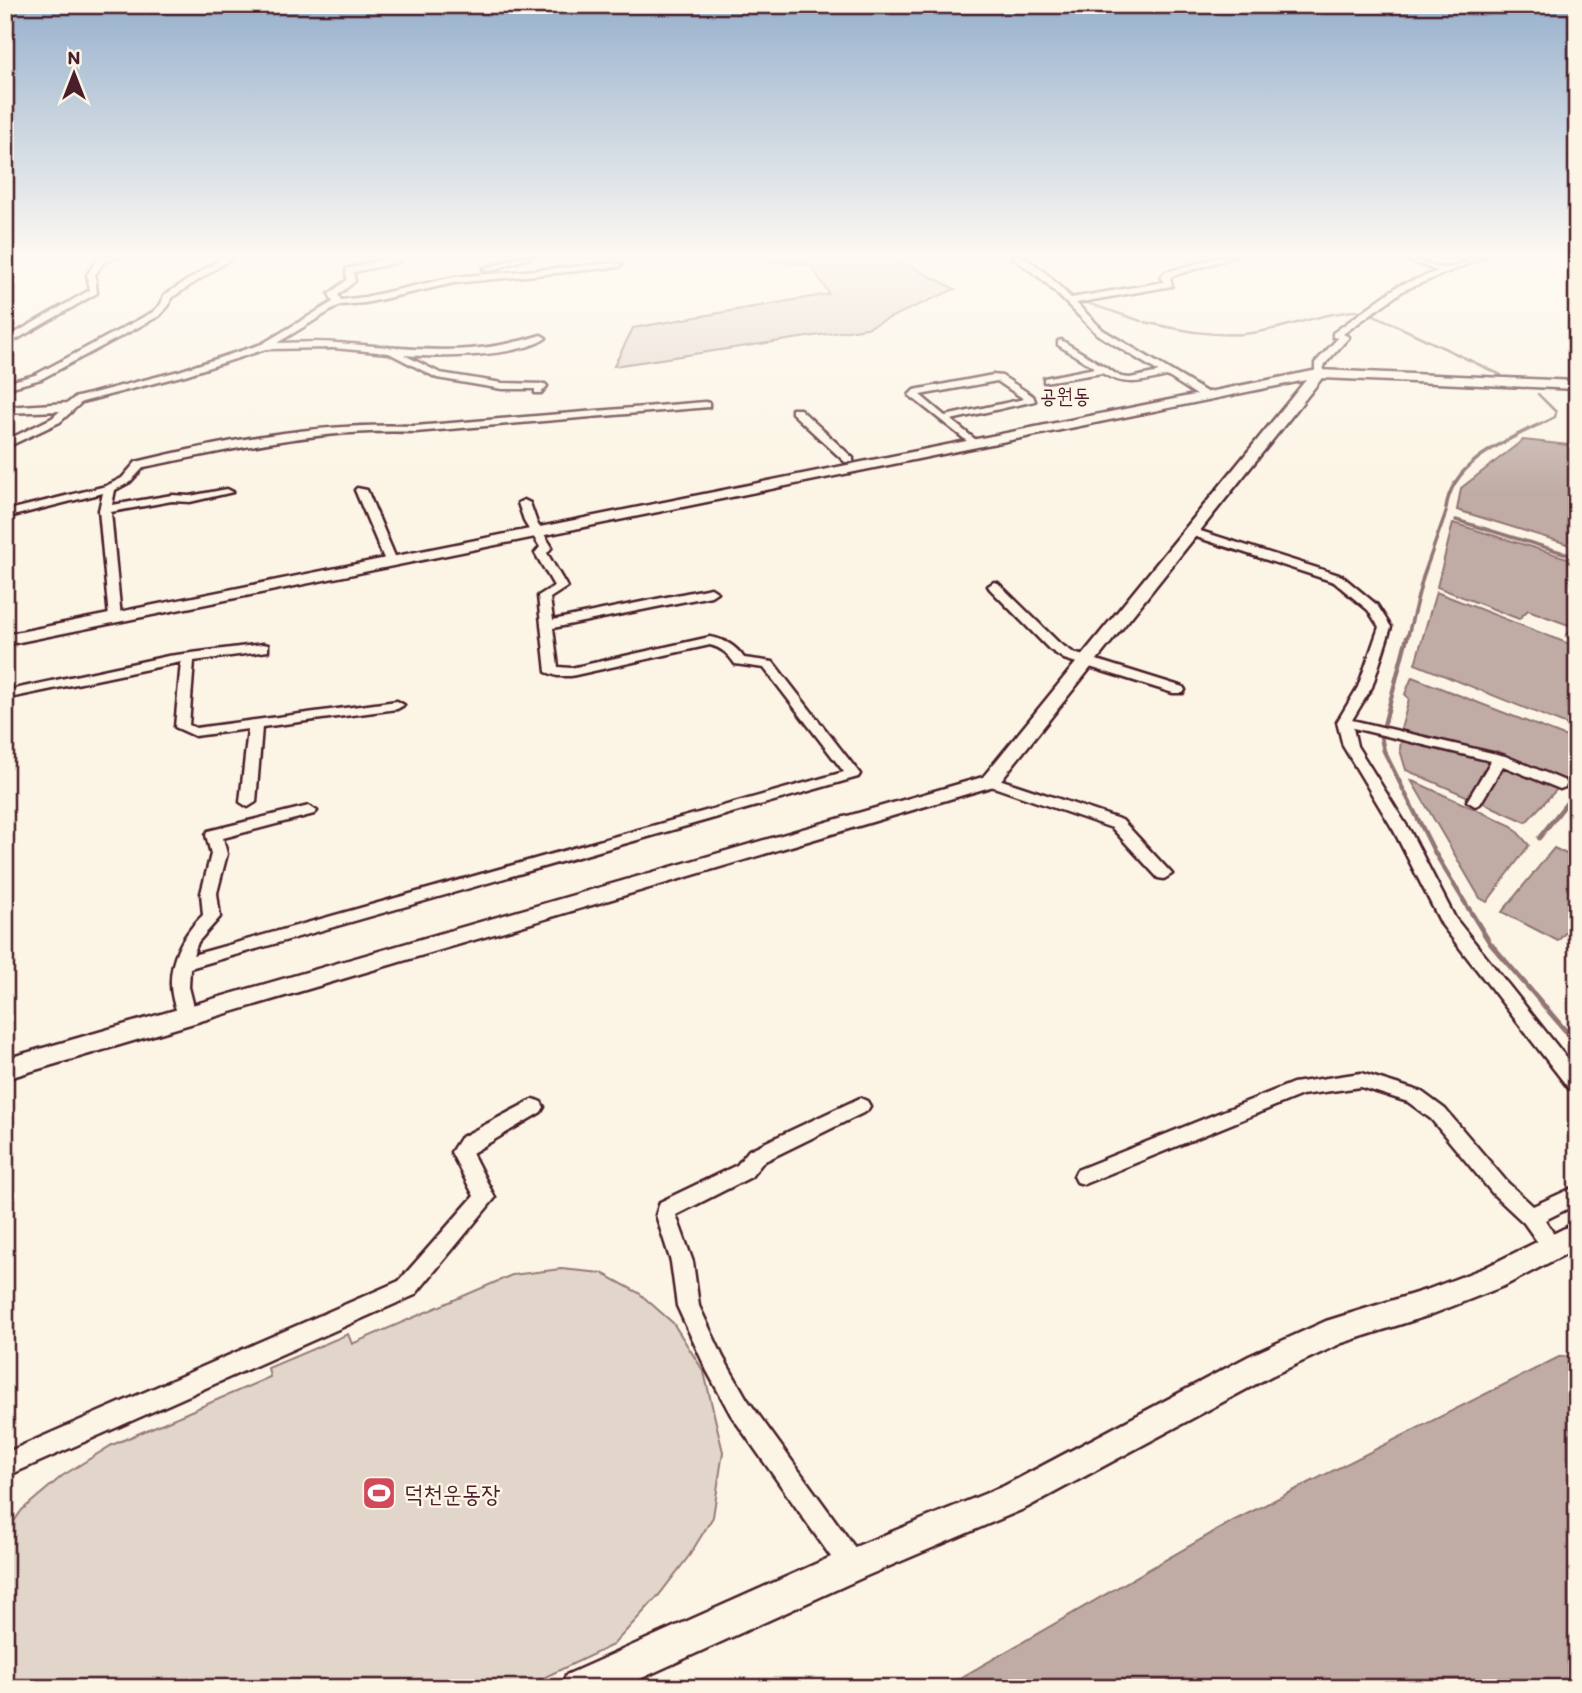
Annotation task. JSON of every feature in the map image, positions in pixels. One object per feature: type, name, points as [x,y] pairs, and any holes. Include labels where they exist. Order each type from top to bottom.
[{"type":"main road","points":[[5,640],[1204,394],[1318,374],[1577,385]]},
{"type":"main road","points":[[5,1069],[990,780],[1318,374]]},
{"type":"main road","points":[[579,1688],[852,1565],[1015,1497],[1260,1366],[1336,1331],[1430,1302],[1494,1277],[1564,1239]]},
{"type":"street","points":[[5,386],[38,377],[117,335]]},
{"type":"street","points":[[265,346],[284,335]]},
{"type":"street","points":[[1105,335],[1204,394]]},
{"type":"street","points":[[1318,374],[1320,363],[1345,337],[1336,335]]},
{"type":"street","points":[[5,445],[56,420],[78,400],[181,373],[233,354],[265,346],[333,345],[462,354],[529,343],[541,338]]},
{"type":"street","points":[[1061,343],[1118,379],[1130,381],[1169,373]]},
{"type":"street","points":[[393,350],[397,357],[437,375],[502,386],[542,386],[538,391]]},
{"type":"street","points":[[233,354],[271,356]]},
{"type":"street","points":[[1047,380],[1102,370]]},
{"type":"street","points":[[943,419],[1030,401],[999,378],[914,393],[943,419],[972,442]]},
{"type":"street","points":[[5,410],[50,409],[72,405]]},
{"type":"street","points":[[5,515],[110,488],[126,480],[140,464],[289,435],[369,427],[415,429],[705,405]]},
{"type":"street","points":[[796,411],[849,460]]},
{"type":"street","points":[[110,488],[105,510],[115,618]]},
{"type":"street","points":[[361,490],[391,561]]},
{"type":"street","points":[[105,510],[227,492]]},
{"type":"street","points":[[179,965],[853,774],[768,665],[740,661],[730,647],[710,641],[571,672],[551,669],[544,596],[561,587],[541,553],[546,547],[524,503]]},
{"type":"street","points":[[1191,532],[1338,579],[1353,588],[1373,608],[1385,627],[1366,687],[1344,722],[1350,746],[1402,831],[1448,921],[1577,1085]]},
{"type":"street","points":[[994,586],[1054,646],[1069,656],[1178,690]]},
{"type":"street","points":[[547,625],[711,592]]},
{"type":"street","points":[[5,695],[188,657],[263,648]]},
{"type":"street","points":[[188,657],[182,727],[195,733],[397,705]]},
{"type":"street","points":[[1344,722],[1500,759],[1560,784]]},
{"type":"street","points":[[248,803],[255,726]]},
{"type":"street","points":[[1475,802],[1500,759]]},
{"type":"street","points":[[990,780],[1117,824],[1164,874]]},
{"type":"street","points":[[187,1015],[182,999],[179,965],[200,927],[212,917],[209,893],[219,855],[214,835],[309,811]]},
{"type":"street","points":[[1083,1176],[1300,1088],[1361,1080],[1415,1097],[1438,1114],[1500,1188],[1531,1217],[1564,1239]]},
{"type":"street","points":[[852,1565],[739,1407],[715,1364],[688,1306],[682,1262],[666,1215],[667,1208],[744,1171],[756,1156],[860,1106]]},
{"type":"street","points":[[5,1465],[407,1288],[485,1198],[461,1152],[467,1144],[534,1107]]},
{"type":"street","points":[[1531,1217],[1577,1194]]},
{"type":"shaded area","points":[[629,335],[820,335],[614,366]]},
{"type":"shaded area","points":[[1523,440],[1577,446],[1577,547],[1457,510],[1461,488]]},
{"type":"shaded area","points":[[1453,523],[1577,561],[1577,640],[1566,636],[1574,627],[1528,610],[1519,619],[1437,587]]},
{"type":"shaded area","points":[[1436,592],[1577,647],[1577,729],[1415,664]]},
{"type":"shaded area","points":[[1412,677],[1577,741],[1577,768],[1563,783],[1514,762],[1497,751],[1486,754],[1400,733],[1409,699],[1405,694]]},
{"type":"shaded area","points":[[1401,739],[1491,762],[1473,799],[1406,770],[1400,750]]},
{"type":"shaded area","points":[[1502,766],[1512,767],[1560,786],[1526,822],[1479,801]]},
{"type":"shaded area","points":[[1411,780],[1512,826],[1529,845],[1487,902],[1480,898]]},
{"type":"shaded area","points":[[1554,848],[1577,859],[1577,920],[1558,941],[1502,912]]},
{"type":"shaded area","name":"덕천운동장","points":[[561,1269],[602,1273],[639,1293],[673,1323],[704,1372],[723,1452],[713,1517],[689,1556],[659,1595],[613,1645],[522,1688],[5,1688],[5,1534],[22,1510],[62,1476],[112,1445],[270,1377],[268,1368],[348,1334],[352,1344],[512,1275]]},
{"type":"shaded area","points":[[1577,1355],[1577,1688],[943,1688],[1233,1521],[1559,1357]]},
{"type":"waterway","points":[[1416,335],[1501,375]]},
{"type":"waterway","points":[[1538,394],[1556,412],[1555,417],[1539,425]]},
{"type":"waterway","points":[[1446,508],[1450,492],[1469,466],[1497,446],[1542,423]]},
{"type":"waterway","points":[[1407,639],[1423,577],[1446,512]]},
{"type":"waterway","points":[[1456,520],[1577,557]]},
{"type":"waterway","points":[[1407,637],[1381,737],[1384,751],[1435,853],[1470,911]]},
{"type":"waterway","points":[[1539,838],[1577,790]]},
{"type":"waterway","points":[[1469,909],[1490,943],[1577,1044]]},
{"type":"place","name":"덕천운동장","points":[[379,1493]]},
{"type":"district","name":"공원동","points":[[1065,395]]}]
